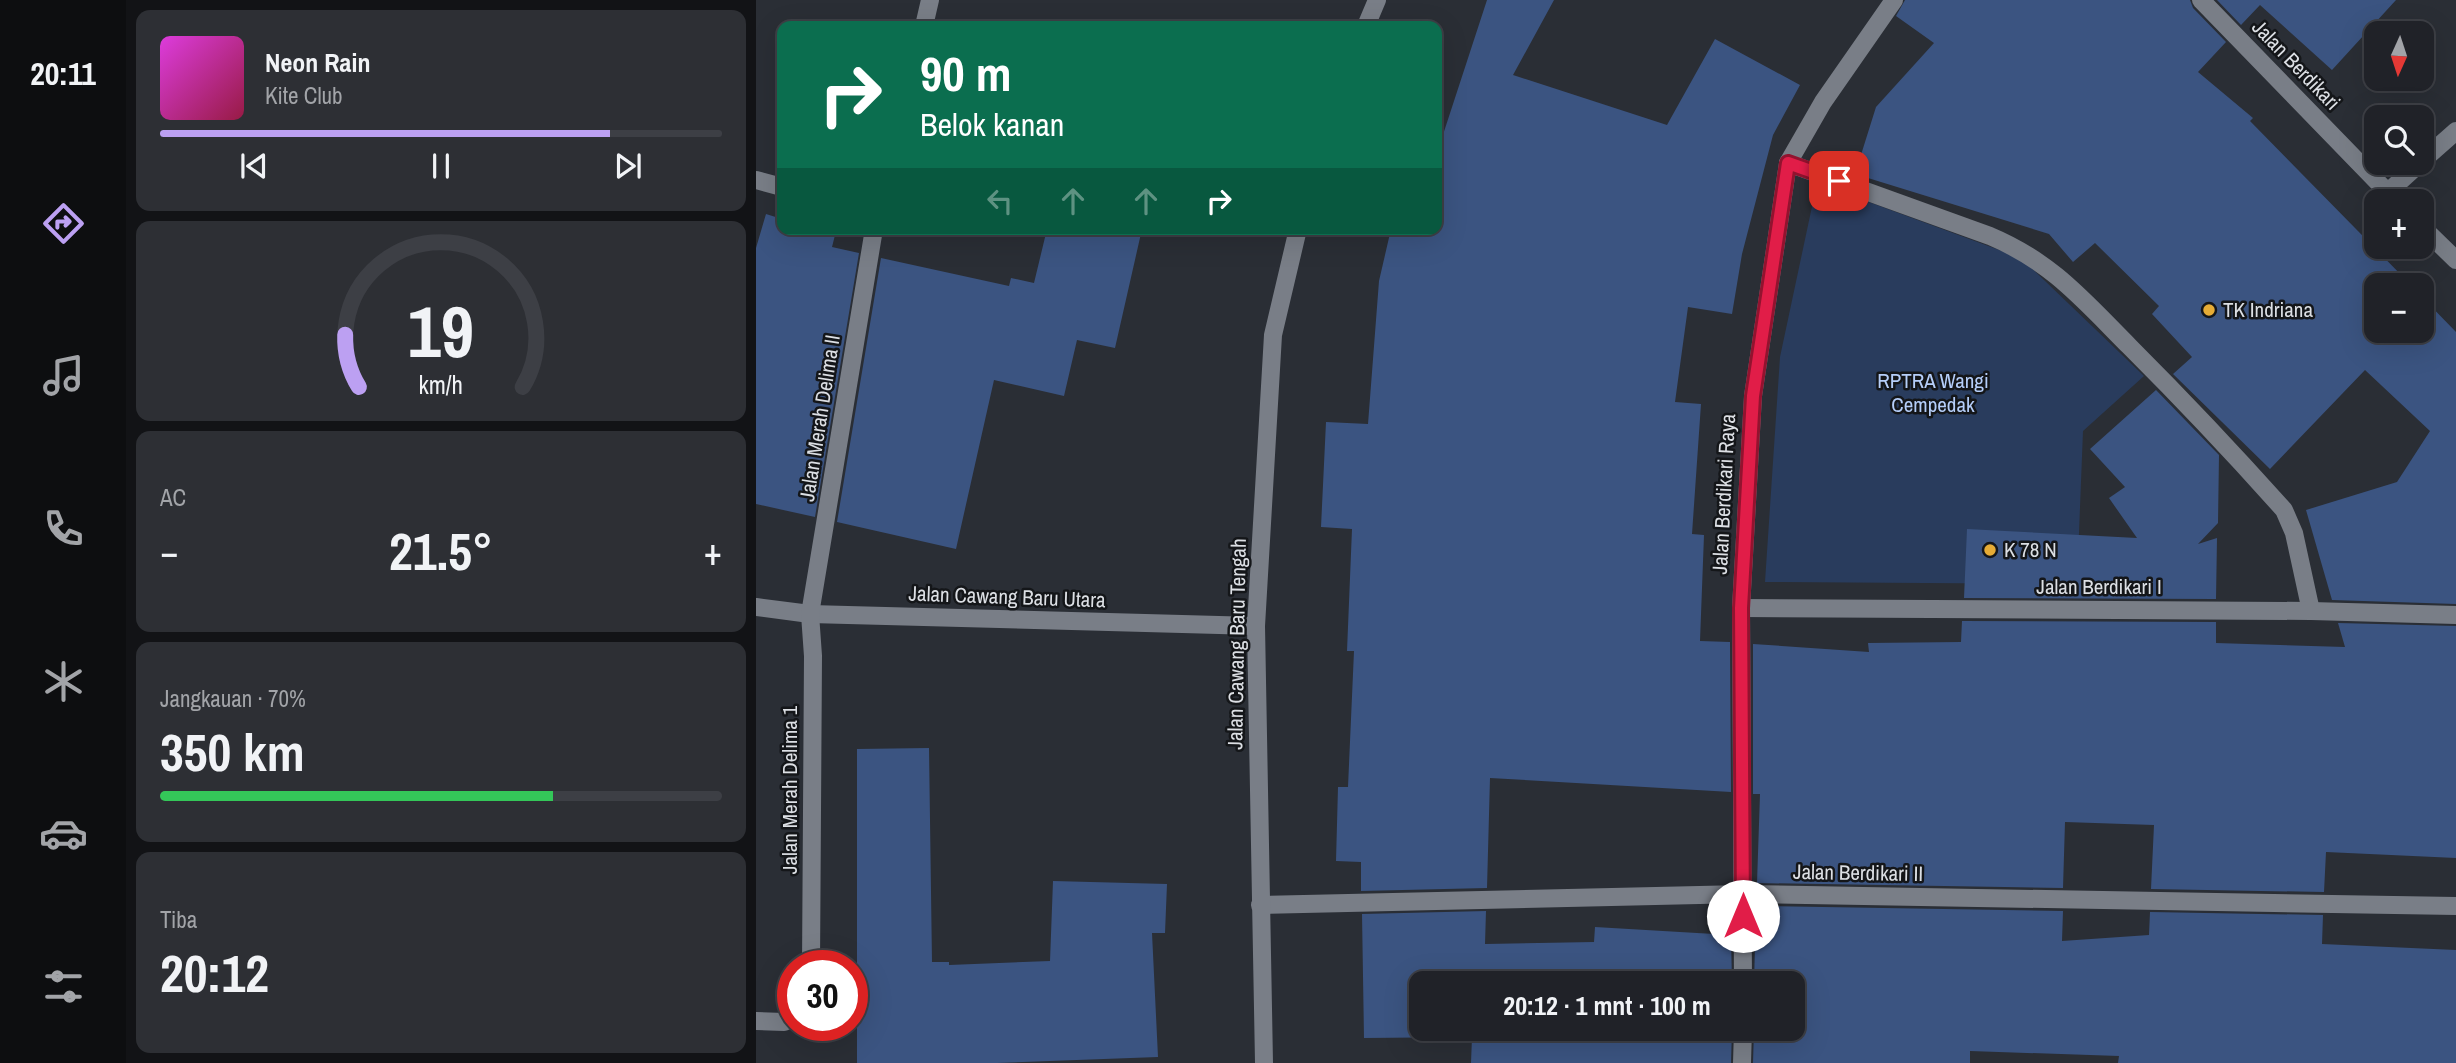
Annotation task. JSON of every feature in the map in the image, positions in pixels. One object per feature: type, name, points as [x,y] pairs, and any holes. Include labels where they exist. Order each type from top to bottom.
[{"type":"street","points":[[925,21],[930,0]]},
{"type":"street","points":[[1368,21],[1377,0]]},
{"type":"street","name":"Jalan Berdikari Raya","points":[[1743,971],[1741,608],[1753,396],[1788,163],[1823,102],[1894,0]]},
{"type":"street","name":"Jalan Berdikari","points":[[2201,0],[2383,189]]},
{"type":"street","name":"Jalan Berdikari","points":[[2434,150],[2456,131]]},
{"type":"street","points":[[1788,163],[1990,236],[2021,249],[2052,270],[2167,384],[2284,510],[2294,533],[2311,611]]},
{"type":"street","name":"Jalan Berdikari","points":[[2398,189],[2410,175]]},
{"type":"street","points":[[756,180],[777,186]]},
{"type":"street","name":"Jalan Merah Delima II","points":[[810,614],[873,235]]},
{"type":"street","name":"Jalan Cawang Baru Tengah","points":[[1264,1063],[1256,626],[1273,335],[1297,235]]},
{"type":"street","points":[[2434,239],[2456,260]]},
{"type":"street","name":"Jalan Cawang Baru Utara","points":[[756,607],[810,614],[1256,626]]},
{"type":"street","name":"Jalan Berdikari I","points":[[1741,608],[2311,611],[2456,615]]},
{"type":"street","name":"Jalan Merah Delima 1","points":[[810,614],[813,656],[811,950]]},
{"type":"street","name":"Jalan Berdikari II","points":[[1260,905],[1743,894],[2456,906]]},
{"type":"street","points":[[756,1021],[777,1022]]},
{"type":"street","points":[[1742,1063],[1743,1041]]},
{"type":"green space","name":"RPTRA Wangi Cempedak","points":[[1817,183],[2021,258],[2144,376],[2083,431],[2077,584],[1765,582],[1780,357]]},
{"type":"building","points":[[1487,0],[1554,0],[1513,75],[1667,125],[1715,39],[1800,85],[1773,135],[1742,254],[1732,314],[1688,307],[1675,402],[1701,404],[1692,534],[1704,535],[1700,641],[1730,642],[1731,792],[1490,778],[1487,888],[1361,891],[1361,862],[1336,861],[1338,787],[1348,787],[1354,651],[1347,651],[1352,529],[1321,527],[1326,422],[1368,424],[1379,281],[1390,235],[1442,235],[1442,138]]},
{"type":"building","points":[[1905,0],[2190,0],[2193,8],[2226,42],[2198,72],[2253,118],[2250,121],[2364,237],[2364,259],[2385,259],[2399,273],[2364,273],[2364,343],[2434,343],[2434,309],[2456,332],[2456,604],[2332,600],[2306,510],[2397,482],[2430,431],[2365,370],[2270,469],[2173,374],[2192,357],[2152,314],[2159,306],[2095,243],[2073,262],[2049,234],[1855,174],[1876,107],[1934,43],[1896,16]]},
{"type":"building","points":[[2217,0],[2396,0],[2377,21],[2364,21],[2364,35],[2332,70],[2260,5],[2241,25]]},
{"type":"building","points":[[766,214],[777,217],[777,235],[835,235],[832,247],[859,253],[815,517],[756,504],[756,248]]},
{"type":"building","points":[[1046,235],[1141,235],[1115,348],[1077,340],[1064,396],[994,380],[956,549],[837,522],[881,258],[1009,286],[1011,278],[1034,283]]},
{"type":"building","points":[[2156,390],[2219,455],[2218,523],[2198,544],[2217,538],[2216,599],[1964,598],[1967,529],[2137,538],[2109,498],[2125,487],[2090,449]]},
{"type":"building","points":[[1962,621],[2216,622],[2216,643],[2345,647],[2338,623],[2456,626],[2456,858],[2326,852],[2324,892],[2151,889],[2154,825],[2065,822],[2063,888],[1757,883],[1760,794],[1753,794],[1753,644],[1869,652],[1868,643],[1961,642]]},
{"type":"building","points":[[929,748],[932,962],[949,962],[949,965],[1050,961],[1053,881],[1167,884],[1165,933],[1152,933],[1158,1057],[997,1063],[857,1063],[857,1041],[868,1041],[868,950],[857,950],[857,749]]},
{"type":"building","points":[[1756,906],[2063,911],[2062,941],[2149,935],[2150,912],[2323,915],[2322,944],[2456,950],[2456,1063],[2118,1063],[2119,1056],[1970,1051],[1970,1063],[1753,1063],[1754,1041],[1805,1041],[1805,971],[1754,971]]},
{"type":"building","points":[[1486,911],[1485,944],[1594,942],[1595,927],[1731,935],[1732,971],[1409,971],[1409,1038],[1364,1038],[1362,914]]},
{"type":"building","points":[[1472,1041],[1732,1041],[1731,1063],[1471,1063]]},
{"type":"place","name":"TK Indriana","points":[[2209,310]]},
{"type":"place","name":"K 78 N","points":[[1990,550]]},
{"type":"route","points":[[1743,916],[1741,608],[1753,396],[1788,163],[1839,181]]}]
